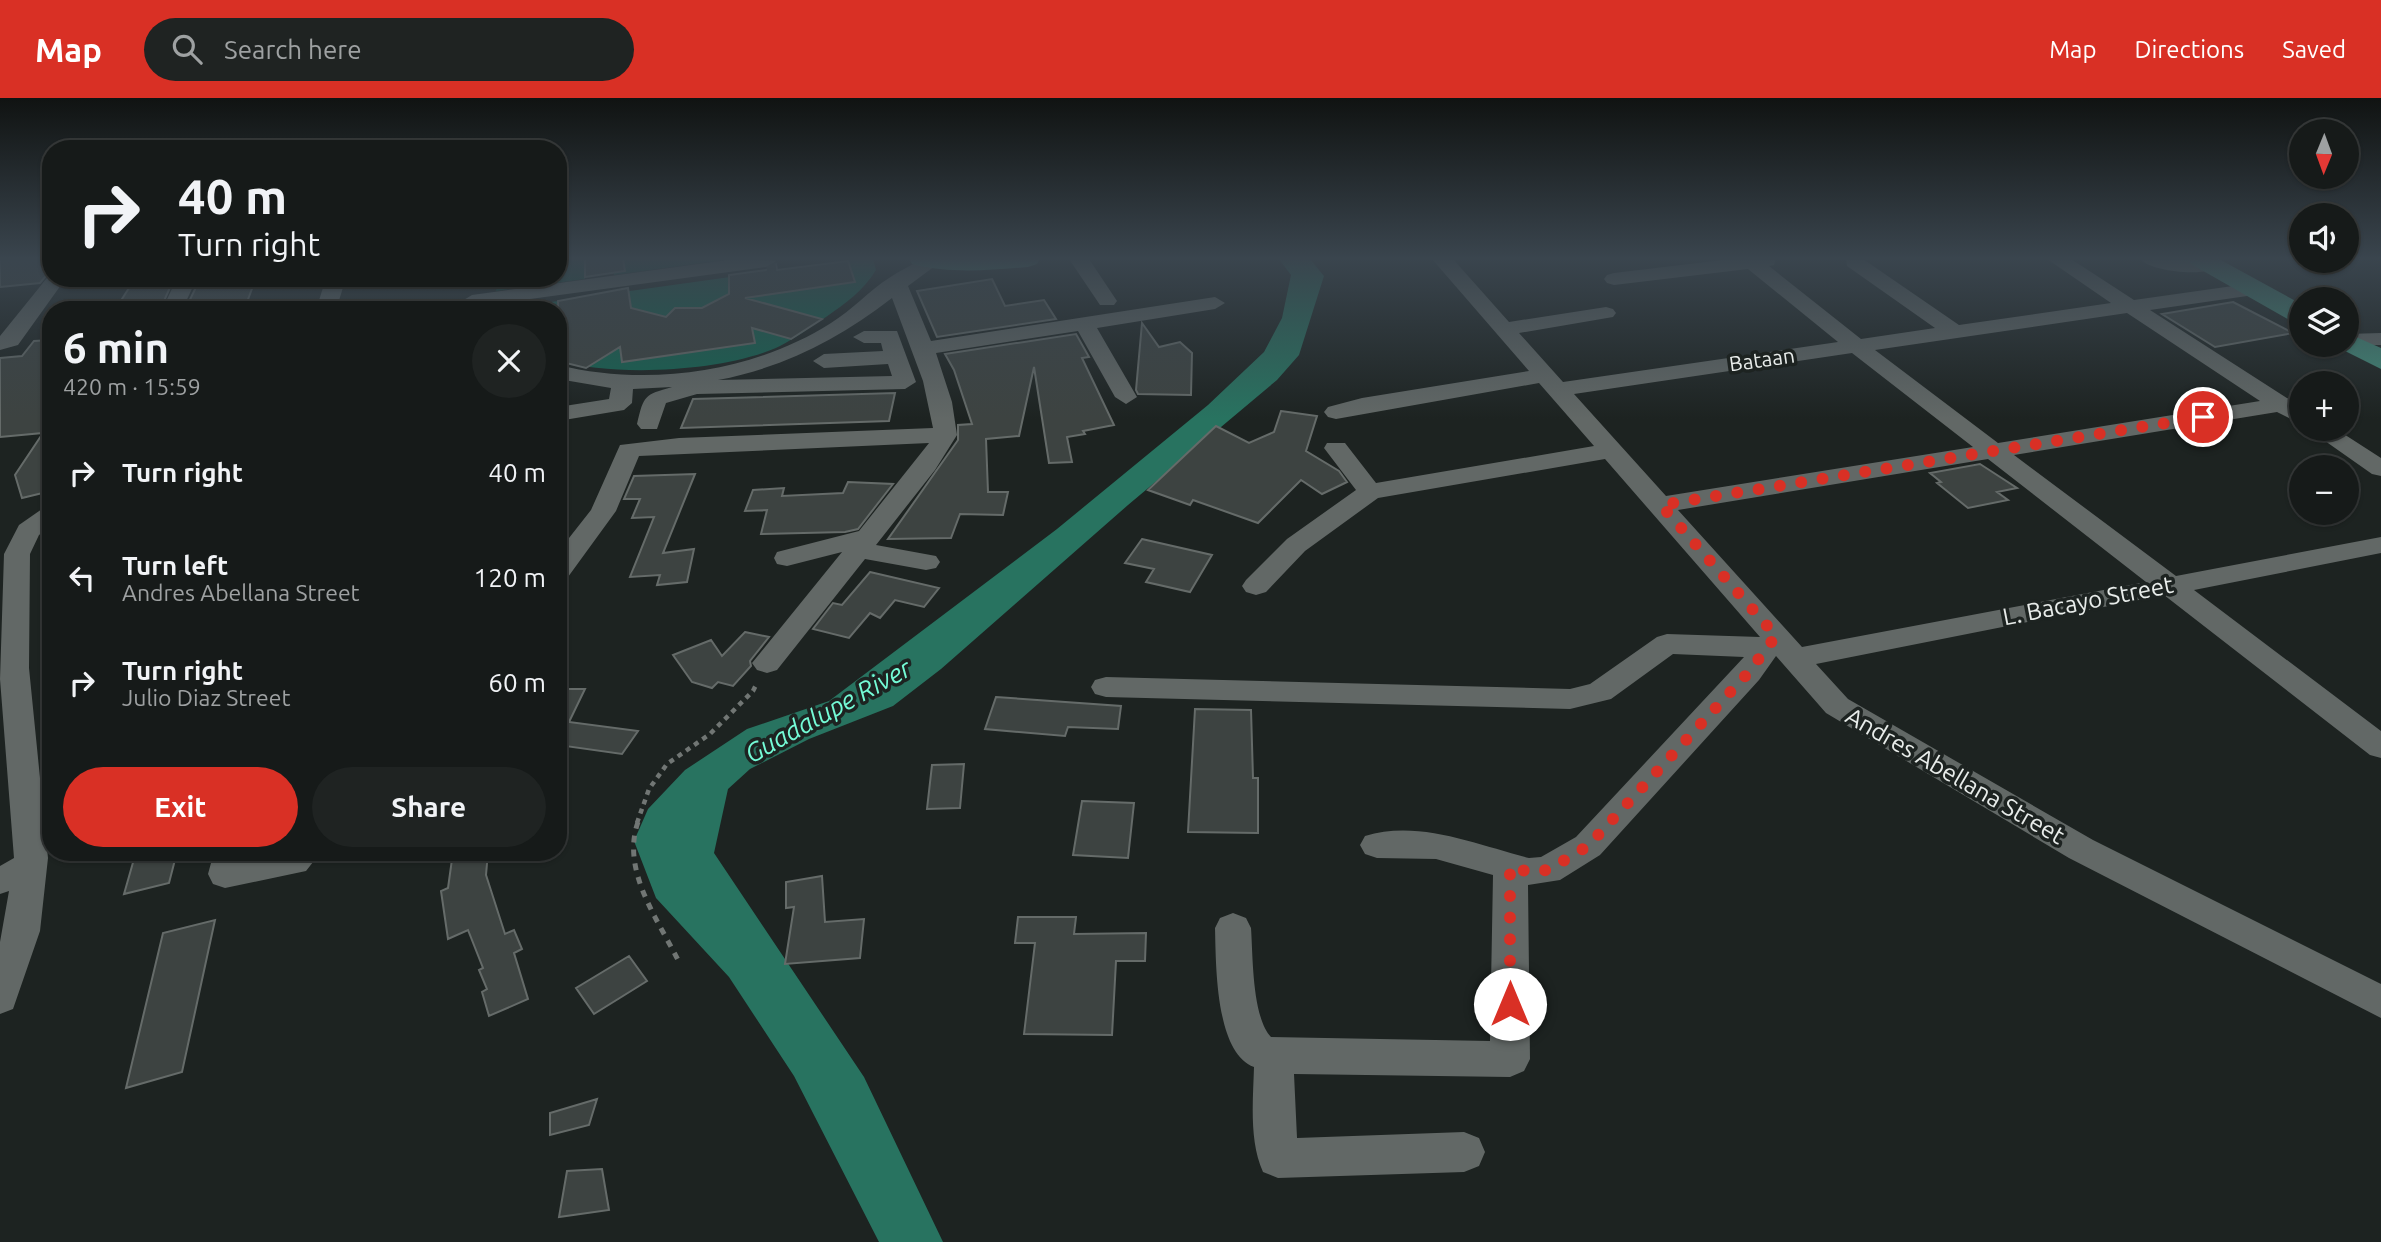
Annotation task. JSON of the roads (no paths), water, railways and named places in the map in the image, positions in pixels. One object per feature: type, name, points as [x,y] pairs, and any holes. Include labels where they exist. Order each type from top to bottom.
[{"type":"main road","points":[[2359,348],[2381,360]]},
{"type":"street","points":[[0,344],[10,340],[30,312]]},
{"type":"street","points":[[649,424],[655,399],[689,383],[796,350],[841,326],[858,312]]},
{"type":"street","points":[[767,663],[864,543],[945,435],[943,415],[908,312]]},
{"type":"street","points":[[922,349],[1154,312]]},
{"type":"street","name":"Andres Abellana Street","points":[[1491,312],[1661,505],[1779,648],[1837,706],[1986,796],[2200,912],[2381,1002]]},
{"type":"street","points":[[1814,312],[2381,747]]},
{"type":"street","points":[[1927,312],[1954,331]]},
{"type":"street","name":"Bataan","points":[[1336,412],[1362,405],[1856,346],[2091,312]]},
{"type":"street","points":[[2139,312],[2289,408]]},
{"type":"street","points":[[1506,329],[1606,313]]},
{"type":"street","points":[[1084,323],[1126,397]]},
{"type":"street","points":[[567,374],[624,383],[905,382],[889,336],[864,337]]},
{"type":"street","points":[[2359,340],[2381,339]]},
{"type":"street","points":[[824,361],[897,358]]},
{"type":"street","points":[[567,413],[620,403],[624,383]]},
{"type":"street","points":[[1661,505],[1991,450],[2289,410]]},
{"type":"street","points":[[567,559],[603,510],[628,450],[679,445],[945,435]]},
{"type":"street","points":[[2338,441],[2381,469]]},
{"type":"street","points":[[1336,448],[1370,492]]},
{"type":"street","points":[[1256,586],[1296,545],[1370,492],[1613,450]]},
{"type":"street","points":[[0,998],[22,931],[15,874],[14,668],[23,548],[28,531],[42,521]]},
{"type":"street","points":[[787,558],[864,543],[926,562]]},
{"type":"street","name":"L. Bacayo Street","points":[[1106,687],[1570,699],[1600,692],[1667,644],[1779,648],[2374,552]]},
{"type":"street","points":[[1377,845],[1436,846],[1529,872],[1548,870],[1588,846],[1748,673],[1779,648]]},
{"type":"street","points":[[229,861],[225,874],[296,861]]},
{"type":"street","points":[[1233,928],[1235,981],[1248,1040],[1257,1051],[1274,1056],[1510,1059],[1510,867]]},
{"type":"street","points":[[1274,1056],[1273,1104],[1278,1158],[1464,1152]]},
{"type":"water","name":"Guadalupe River","points":[[1283,312],[1312,312],[1299,355],[1277,380],[1128,505],[941,669],[893,706],[809,739],[750,769],[728,789],[714,853],[864,1077],[943,1242],[879,1242],[794,1076],[729,977],[656,898],[634,841],[648,809],[685,770],[747,729],[829,701],[1057,529],[1208,405],[1264,352]]}]
